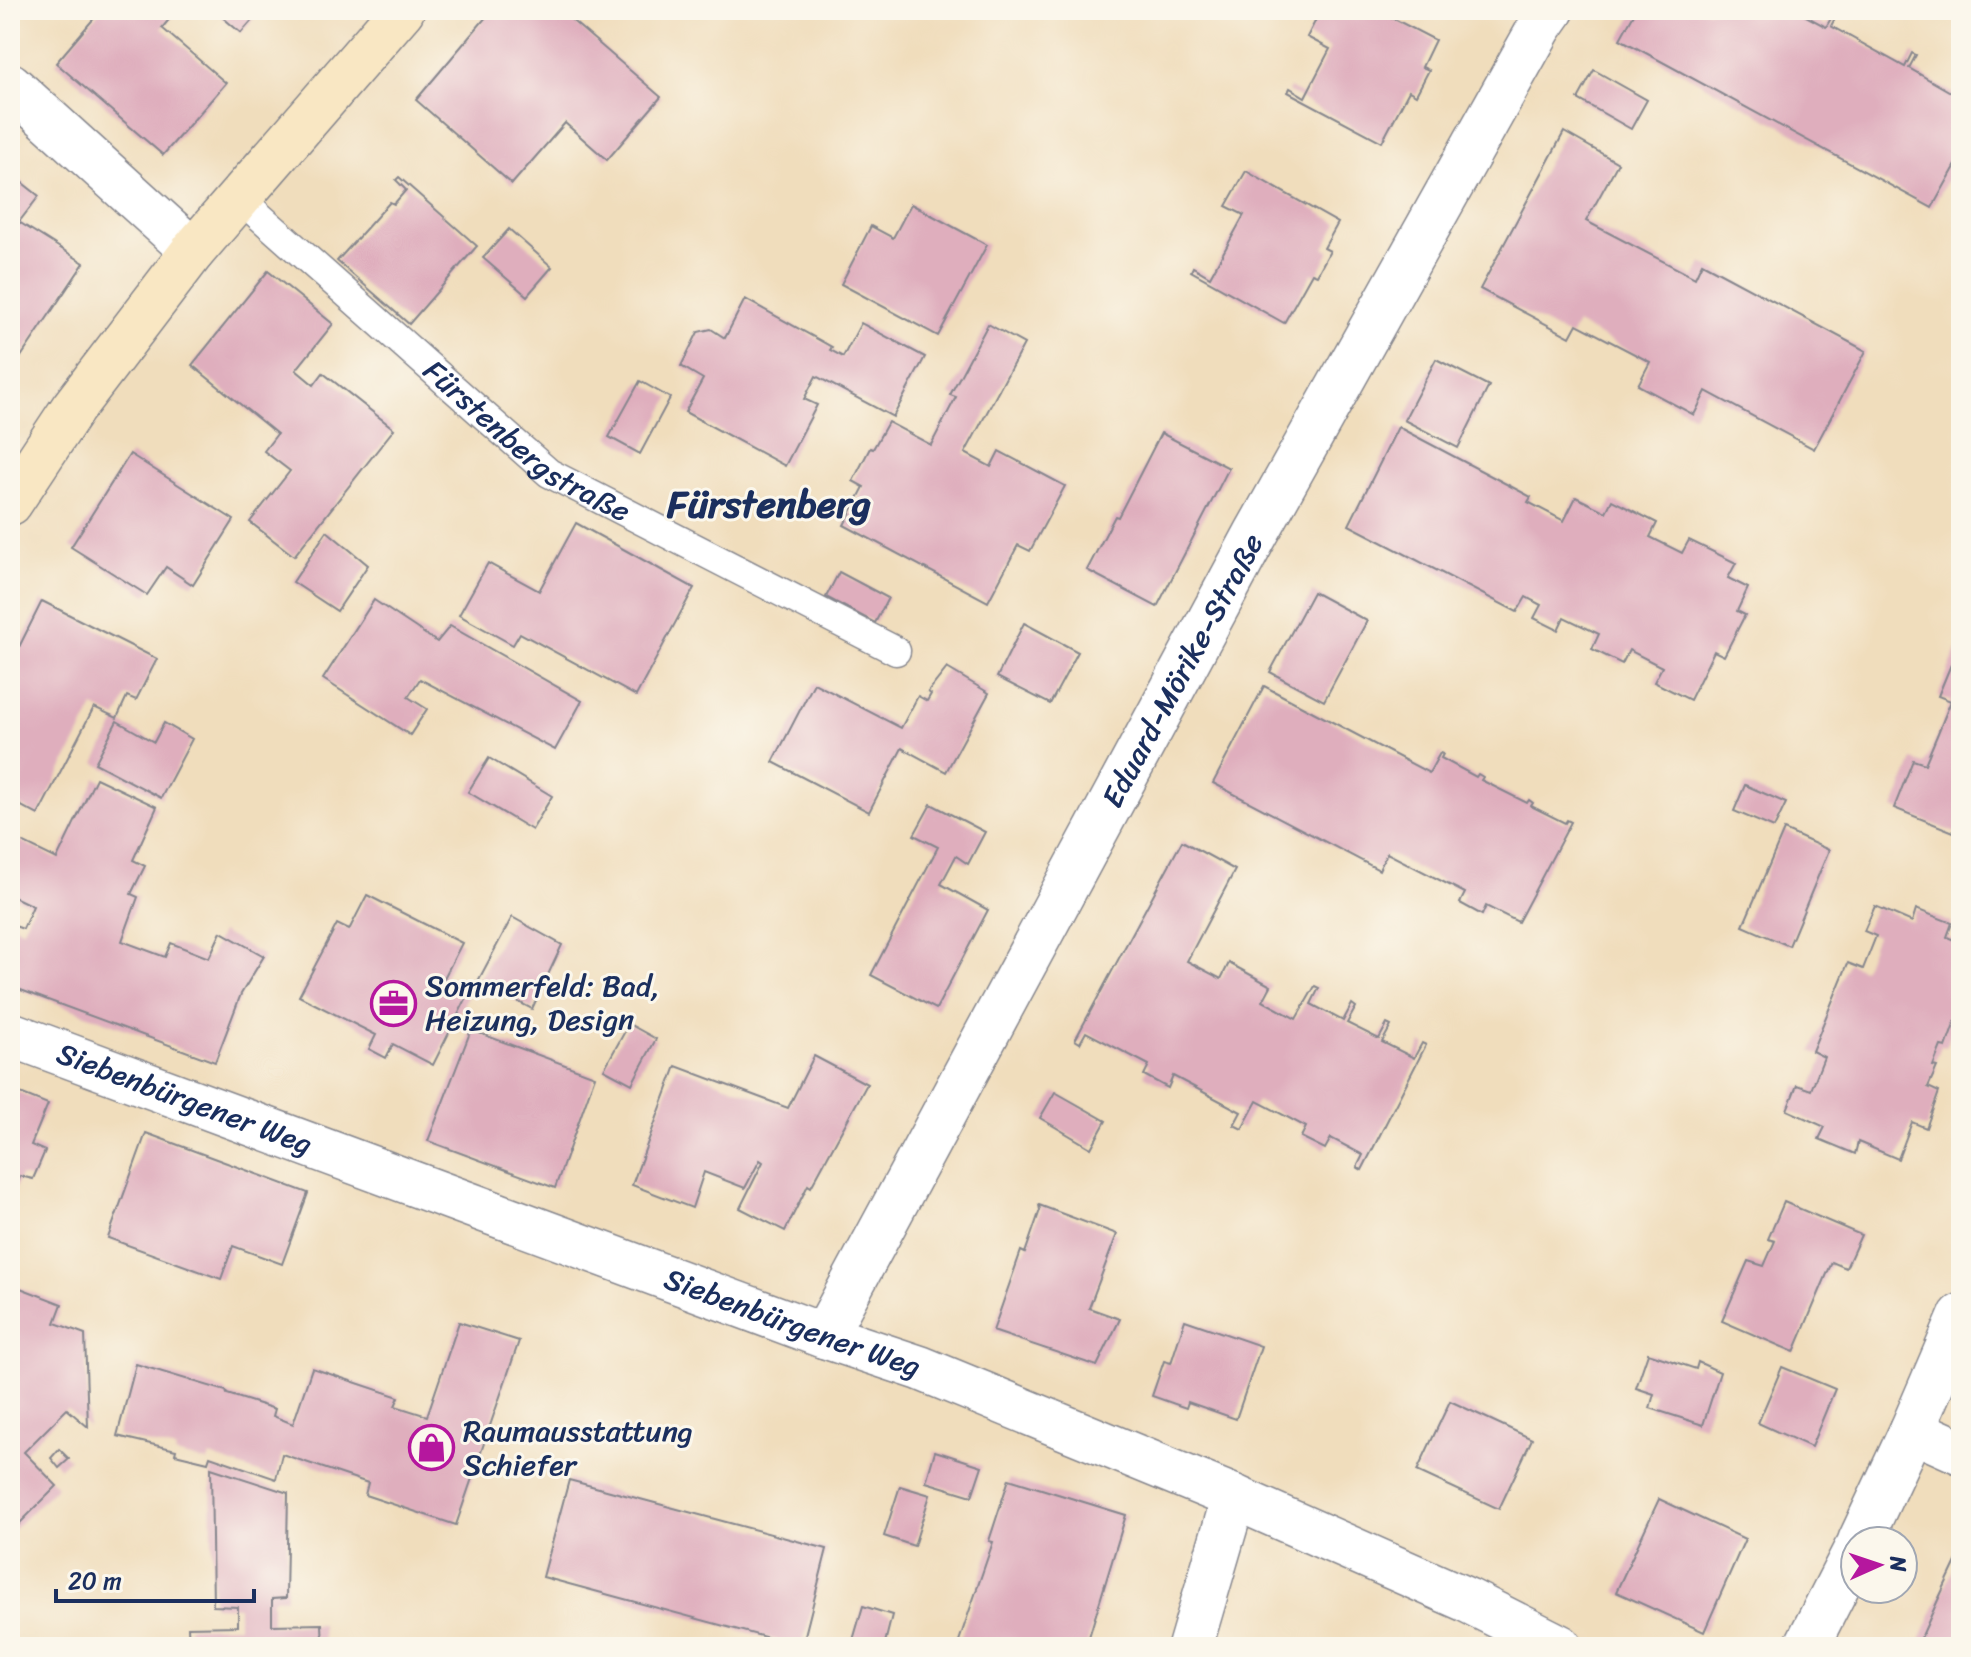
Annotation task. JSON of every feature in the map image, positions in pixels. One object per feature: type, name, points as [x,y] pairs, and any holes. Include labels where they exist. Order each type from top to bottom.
[{"type":"main road","points":[[10,503],[73,408],[193,251],[402,10]]},
{"type":"street","name":"Eduard-Mörike-Straße","points":[[824,1336],[1256,534],[1552,10]]},
{"type":"street","points":[[10,85],[193,251]]},
{"type":"street","name":"Siebenbürgener Weg","points":[[10,1034],[824,1336],[920,1368],[1234,1497],[1467,1600],[1560,1647]]},
{"type":"street","points":[[1867,1525],[1961,1316]]},
{"type":"street","points":[[1912,1430],[1961,1452]]},
{"type":"street","points":[[1190,1647],[1234,1497]]},
{"type":"street","points":[[1806,1647],[1839,1582]]},
{"type":"lane","name":"Fürstenbergstraße","points":[[239,198],[549,473],[896,651]]},
{"type":"building","points":[[101,10],[177,10],[162,28],[226,83],[163,155],[56,63]]},
{"type":"building","points":[[214,10],[261,10],[241,33]]},
{"type":"building","points":[[492,10],[560,10],[661,97],[607,160],[565,123],[512,184],[416,100]]},
{"type":"building","points":[[1321,10],[1377,10],[1435,40],[1422,67],[1429,70],[1416,95],[1409,91],[1382,142],[1288,92],[1290,88],[1305,97],[1330,49],[1307,37]]},
{"type":"building","points":[[1636,10],[1795,10],[1826,27],[1839,10],[1831,26],[1905,67],[1912,53],[1916,55],[1909,68],[1961,98],[1961,156],[1932,208],[1620,39]]},
{"type":"building","points":[[1594,70],[1647,100],[1631,129],[1578,99]]},
{"type":"building","points":[[1564,132],[1618,163],[1586,221],[1695,278],[1702,263],[1866,351],[1814,449],[1706,391],[1694,415],[1638,385],[1650,362],[1577,324],[1570,337],[1480,289]]},
{"type":"building","points":[[1246,171],[1338,223],[1324,248],[1330,251],[1317,275],[1312,273],[1284,323],[1191,271],[1193,267],[1210,277],[1244,215],[1226,206]]},
{"type":"building","points":[[10,173],[39,196],[19,222],[84,263],[10,373]]},
{"type":"building","points":[[399,177],[477,246],[409,324],[337,261],[390,202],[394,204],[406,190],[396,180]]},
{"type":"building","points":[[911,204],[987,245],[938,336],[841,284],[871,226],[893,238]]},
{"type":"building","points":[[509,229],[552,267],[527,296],[483,258]]},
{"type":"building","points":[[268,271],[333,324],[296,370],[314,385],[323,373],[394,429],[294,556],[250,522],[290,471],[264,451],[277,434],[192,365]]},
{"type":"building","points":[[745,299],[832,347],[830,350],[843,357],[861,323],[925,357],[893,417],[816,376],[804,399],[817,405],[785,466],[685,412],[703,379],[681,366],[698,332],[711,329],[725,338]]},
{"type":"building","points":[[988,324],[1024,344],[965,453],[991,467],[999,451],[1065,486],[1030,551],[1018,545],[988,602],[844,525],[864,487],[853,481],[888,422],[931,445],[956,397],[950,395]]},
{"type":"building","points":[[1436,359],[1489,386],[1458,448],[1404,420]]},
{"type":"building","points":[[640,381],[670,398],[640,454],[609,437]]},
{"type":"building","points":[[1398,427],[1531,497],[1528,502],[1564,521],[1576,497],[1606,512],[1612,500],[1657,523],[1650,537],[1682,553],[1689,540],[1736,563],[1728,578],[1748,588],[1737,611],[1745,615],[1724,656],[1714,651],[1690,700],[1654,682],[1662,667],[1629,650],[1622,664],[1592,649],[1599,634],[1564,617],[1558,630],[1534,618],[1541,605],[1526,597],[1517,612],[1349,525]]},
{"type":"building","points":[[1161,433],[1229,468],[1157,607],[1087,570]]},
{"type":"building","points":[[130,454],[234,520],[193,585],[166,567],[147,595],[71,547]]},
{"type":"building","points":[[576,523],[694,588],[636,696],[520,633],[513,645],[459,615],[488,563],[539,591]]},
{"type":"building","points":[[327,531],[368,565],[337,611],[293,582]]},
{"type":"building","points":[[839,572],[888,598],[875,623],[826,597]]},
{"type":"building","points":[[1313,592],[1367,621],[1324,701],[1270,672]]},
{"type":"building","points":[[374,600],[437,642],[450,626],[582,701],[555,750],[420,679],[408,697],[427,709],[410,735],[323,679]]},
{"type":"building","points":[[42,601],[157,659],[136,700],[127,696],[117,718],[94,707],[38,815],[10,800],[10,665]]},
{"type":"building","points":[[1024,623],[1078,652],[1050,704],[997,677]]},
{"type":"building","points":[[1957,650],[1961,652],[1961,835],[1894,808],[1913,760],[1925,764],[1951,701],[1938,696]]},
{"type":"building","points":[[947,668],[989,693],[946,772],[902,748],[869,812],[773,762],[814,683],[901,728],[918,696],[927,701],[931,694],[928,692]]},
{"type":"building","points":[[1264,686],[1429,773],[1440,753],[1443,754],[1441,758],[1476,777],[1478,774],[1483,777],[1481,780],[1527,803],[1529,800],[1533,803],[1531,806],[1565,823],[1567,820],[1571,822],[1518,922],[1486,906],[1482,915],[1460,903],[1465,893],[1387,853],[1379,870],[1213,783]]},
{"type":"building","points":[[117,721],[154,742],[164,723],[192,739],[161,798],[95,763]]},
{"type":"building","points":[[489,758],[552,796],[532,830],[468,792]]},
{"type":"building","points":[[96,778],[157,807],[133,860],[145,866],[131,894],[138,897],[122,941],[165,957],[171,943],[209,958],[221,932],[264,956],[241,994],[215,1062],[10,986],[10,930],[12,925],[23,929],[33,906],[10,895],[10,836],[57,859]]},
{"type":"building","points":[[1745,785],[1786,803],[1774,828],[1734,811]]},
{"type":"building","points":[[931,804],[985,832],[968,864],[956,856],[941,884],[988,910],[936,1009],[871,975],[938,847],[914,835]]},
{"type":"building","points":[[1784,830],[1829,850],[1789,946],[1743,926]]},
{"type":"building","points":[[1182,841],[1235,870],[1187,961],[1221,979],[1229,963],[1271,986],[1263,1001],[1296,1019],[1315,986],[1319,988],[1311,1004],[1343,1021],[1352,1004],[1356,1007],[1347,1023],[1379,1039],[1387,1024],[1391,1026],[1382,1042],[1414,1058],[1422,1043],[1426,1045],[1362,1170],[1357,1167],[1363,1155],[1331,1138],[1325,1149],[1301,1137],[1306,1127],[1257,1101],[1242,1129],[1234,1125],[1241,1112],[1173,1076],[1168,1088],[1144,1075],[1149,1065],[1086,1032],[1080,1043],[1075,1040]]},
{"type":"building","points":[[367,895],[462,943],[443,980],[469,993],[433,1065],[393,1044],[386,1058],[369,1049],[376,1035],[299,996],[337,924],[349,930]]},
{"type":"building","points":[[1875,906],[1912,922],[1916,909],[1952,923],[1947,937],[1961,943],[1961,1024],[1955,1022],[1946,1047],[1941,1046],[1933,1066],[1937,1067],[1928,1087],[1939,1092],[1926,1128],[1912,1122],[1898,1159],[1858,1142],[1855,1154],[1819,1139],[1825,1127],[1787,1110],[1797,1085],[1811,1090],[1824,1057],[1812,1051],[1848,963],[1863,969],[1876,936],[1864,931]]},
{"type":"building","points":[[512,917],[562,945],[532,1009],[478,981]]},
{"type":"building","points":[[629,1024],[656,1039],[632,1084],[604,1069]]},
{"type":"building","points":[[471,1030],[595,1076],[555,1188],[428,1141]]},
{"type":"building","points":[[814,1056],[867,1084],[785,1231],[740,1208],[763,1162],[760,1160],[745,1188],[704,1172],[692,1208],[632,1185],[676,1066],[788,1108]]},
{"type":"building","points":[[10,1089],[48,1104],[31,1145],[45,1151],[33,1179],[20,1176],[10,1201]]},
{"type":"building","points":[[1055,1092],[1106,1121],[1091,1148],[1040,1118]]},
{"type":"building","points":[[146,1133],[308,1193],[282,1264],[233,1246],[221,1279],[108,1238]]},
{"type":"building","points":[[1784,1202],[1861,1235],[1846,1268],[1832,1262],[1794,1352],[1722,1321],[1748,1261],[1764,1266],[1775,1241],[1768,1239]]},
{"type":"building","points":[[1039,1205],[1117,1234],[1089,1308],[1120,1319],[1097,1366],[993,1331],[1021,1251],[1025,1253]]},
{"type":"building","points":[[10,1284],[62,1304],[55,1323],[85,1334],[88,1427],[67,1409],[24,1452],[57,1486],[10,1533]]},
{"type":"building","points":[[1185,1320],[1261,1346],[1236,1419],[1188,1402],[1186,1408],[1152,1396],[1164,1361],[1171,1363]]},
{"type":"building","points":[[459,1322],[519,1341],[456,1525],[365,1495],[368,1483],[282,1454],[276,1479],[210,1456],[208,1462],[175,1454],[176,1450],[117,1436],[136,1364],[275,1409],[273,1416],[293,1424],[312,1368],[399,1397],[395,1406],[427,1416]]},
{"type":"building","points":[[1648,1353],[1696,1369],[1698,1362],[1720,1372],[1703,1425],[1650,1408],[1654,1394],[1636,1388]]},
{"type":"building","points":[[1782,1367],[1835,1389],[1811,1447],[1758,1423]]},
{"type":"building","points":[[1450,1401],[1532,1439],[1499,1509],[1417,1471]]},
{"type":"building","points":[[59,1449],[69,1459],[59,1468],[51,1458]]},
{"type":"building","points":[[935,1451],[982,1466],[972,1496],[926,1482]]},
{"type":"building","points":[[211,1468],[288,1493],[286,1598],[272,1599],[272,1625],[322,1624],[323,1647],[189,1647],[188,1627],[238,1626],[238,1607],[213,1606]]},
{"type":"building","points":[[1009,1479],[1126,1515],[1086,1647],[957,1647],[993,1542],[989,1541]]},
{"type":"building","points":[[569,1480],[827,1549],[802,1647],[543,1577]]},
{"type":"building","points":[[900,1486],[930,1495],[914,1546],[884,1536]]},
{"type":"building","points":[[1659,1499],[1745,1539],[1704,1632],[1616,1592]]},
{"type":"building","points":[[1961,1551],[1961,1647],[1917,1647],[1938,1600]]},
{"type":"building","points":[[863,1606],[892,1615],[884,1647],[851,1647]]},
{"type":"place","name":"Sommerfeld: Bad, Heizung, Design","points":[[394,1003]]},
{"type":"place","name":"Raumausstattung Schiefer","points":[[432,1448]]},
{"type":"district","name":"Fürstenberg","points":[[769,504]]}]
